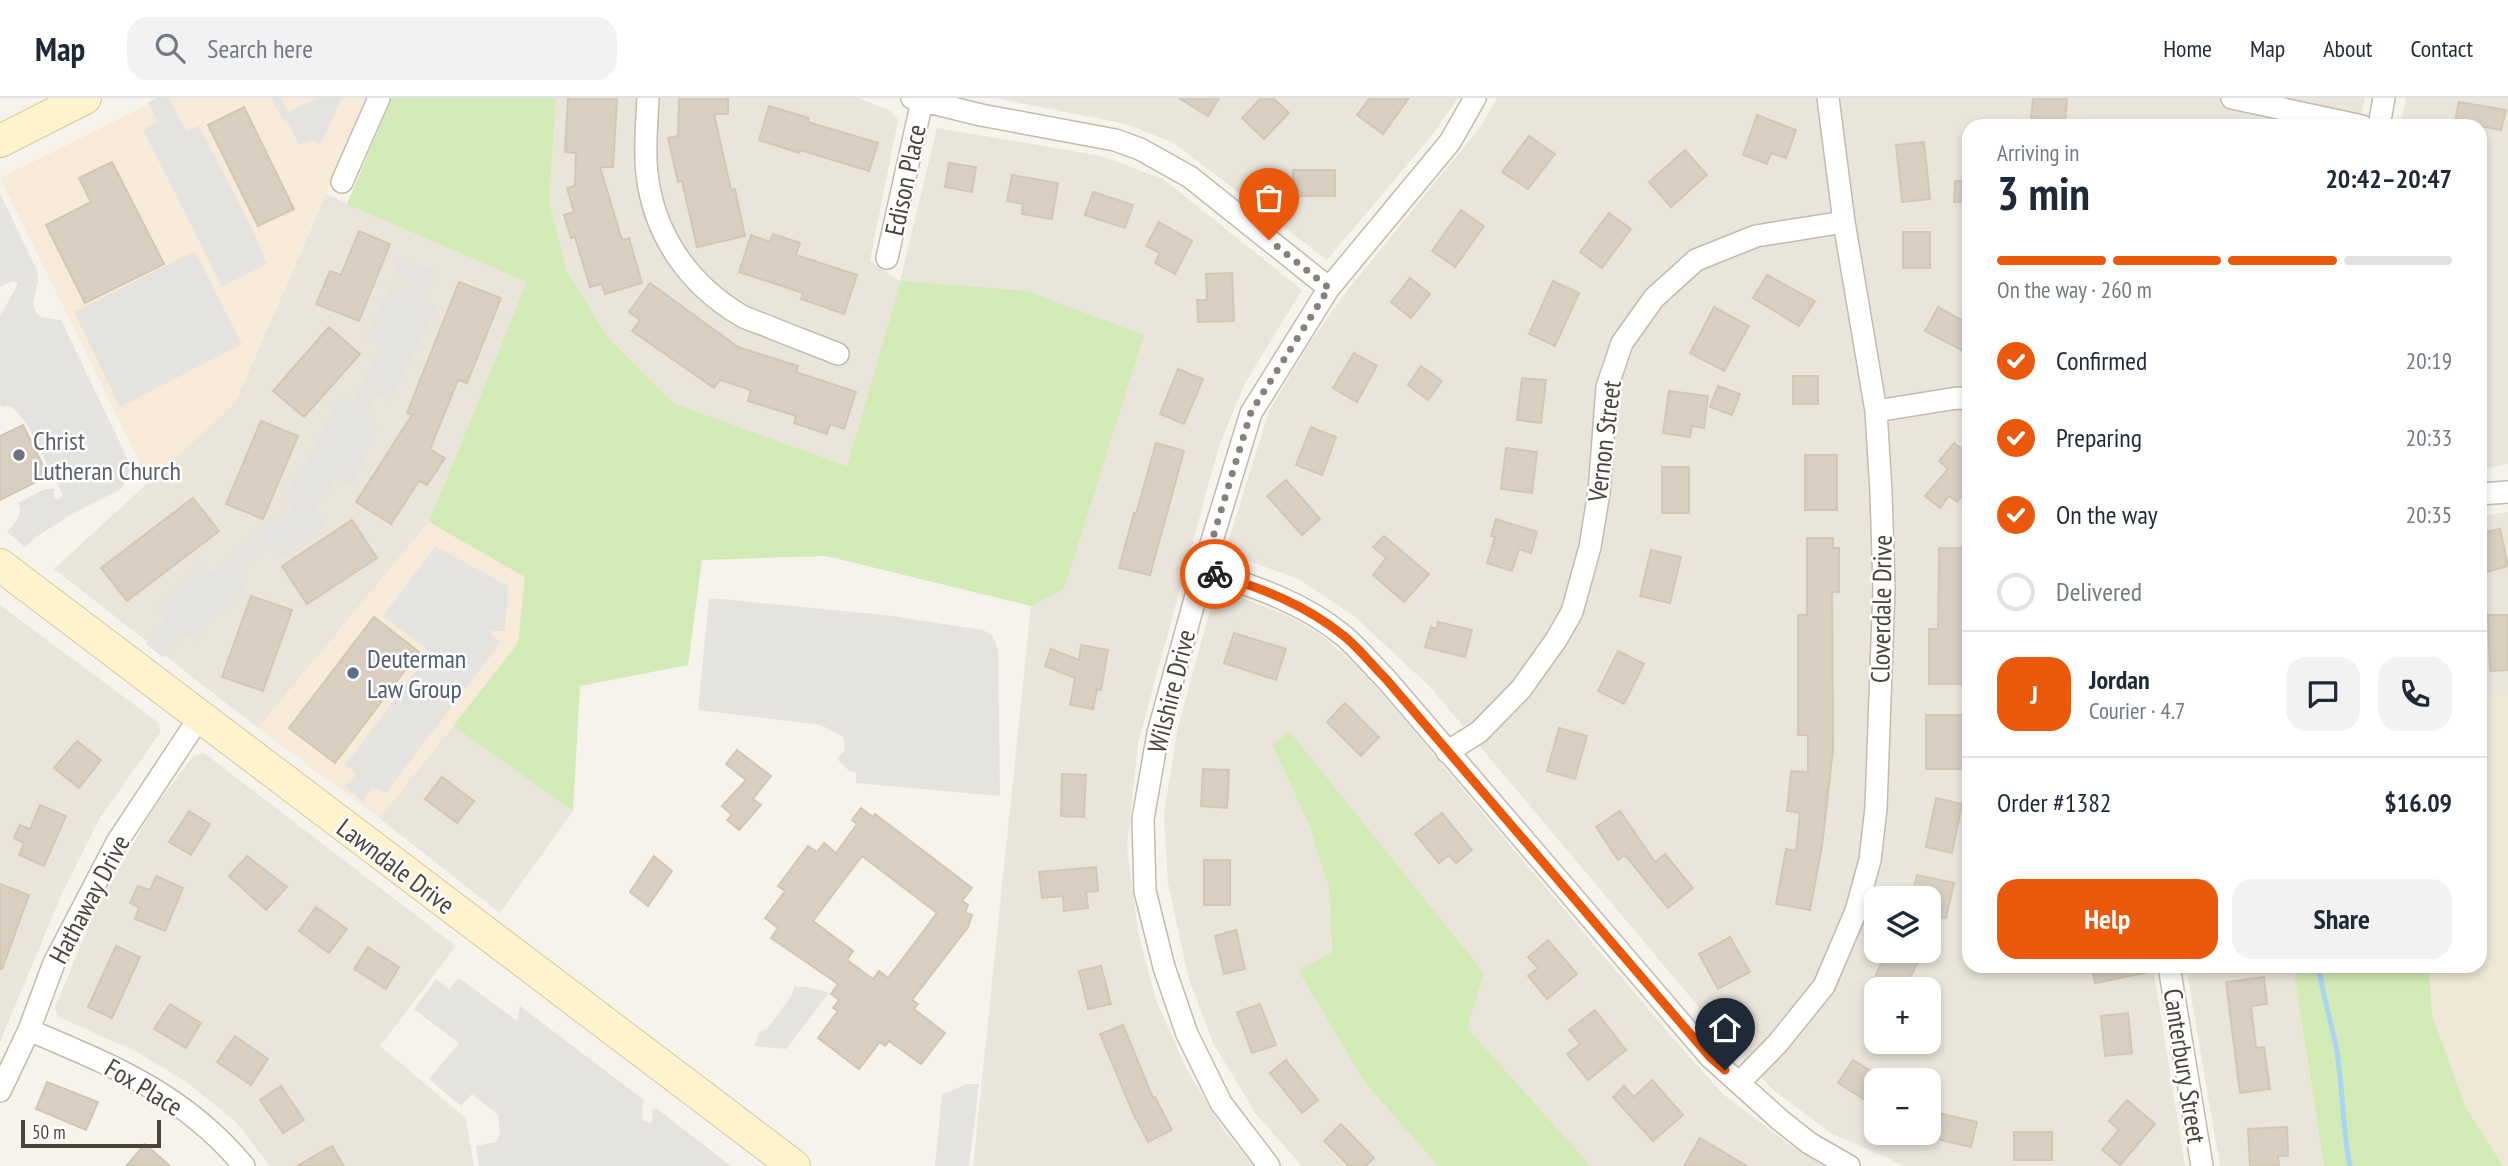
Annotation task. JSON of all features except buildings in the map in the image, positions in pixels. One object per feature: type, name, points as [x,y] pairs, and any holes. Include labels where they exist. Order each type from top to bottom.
[{"type":"main road","points":[[0,141],[85,98]]},
{"type":"main road","name":"Lawndale Drive","points":[[0,565],[794,1166]]},
{"type":"street","points":[[342,182],[379,98]]},
{"type":"street","points":[[648,98],[647,173],[652,200],[669,245],[684,266],[700,284],[744,317],[838,354]]},
{"type":"street","name":"Wilshire Drive","points":[[1269,1166],[1221,1103],[1187,1034],[1164,967],[1145,891],[1143,819],[1158,733],[1203,570],[1251,412],[1329,288],[1450,142],[1475,98]]},
{"type":"street","name":"Cloverdale Drive","points":[[1739,1083],[1778,1043],[1824,986],[1856,911],[1870,860],[1876,808],[1884,588],[1876,411],[1844,222],[1828,98]]},
{"type":"street","points":[[2232,98],[2330,119]]},
{"type":"street","points":[[2380,119],[2384,98]]},
{"type":"street","points":[[917,100],[1035,126],[1115,140],[1140,149],[1190,177],[1329,288]]},
{"type":"street","name":"Edison Place","points":[[887,258],[917,100]]},
{"type":"street","name":"Vernon Street","points":[[1447,752],[1479,733],[1521,689],[1556,640],[1572,612],[1590,547],[1599,492],[1606,387],[1622,343],[1654,298],[1696,260],[1756,236],[1844,222]]},
{"type":"street","points":[[1876,411],[1962,398]]},
{"type":"street","points":[[2487,494],[2508,492]]},
{"type":"street","points":[[1203,570],[1259,587],[1306,609],[1345,636],[1386,679],[1710,1057],[1809,1143],[1849,1166]]},
{"type":"street","name":"Hathaway Drive","points":[[0,1091],[29,1030],[54,963],[117,842],[199,718]]},
{"type":"street","name":"Canterbury Street","points":[[2170,973],[2202,1166]]},
{"type":"street","name":"Fox Place","points":[[29,1030],[128,1073],[172,1100],[209,1130],[244,1166]]},
{"type":"shaded area","points":[[162,98],[367,98],[235,403],[149,481],[0,178]]},
{"type":"shaded area","points":[[169,98],[186,131],[199,126],[253,230],[267,264],[222,287],[143,130],[158,122],[148,102]]},
{"type":"shaded area","points":[[271,98],[281,98],[288,112],[317,98],[342,98],[321,144],[310,140],[299,145],[289,124]]},
{"type":"shaded area","points":[[556,98],[858,98],[891,111],[898,120],[870,261],[900,281],[937,128],[1102,156],[1163,179],[1302,290],[1245,383],[1219,446],[1138,743],[1127,848],[1138,931],[1156,1000],[1186,1068],[1222,1128],[1254,1166],[973,1166],[1031,606],[1064,589],[901,282],[847,466],[673,403],[607,336],[567,271],[549,202]]},
{"type":"shaded area","points":[[995,98],[1458,98],[1432,135],[1327,260],[1174,143],[1126,124]]},
{"type":"shaded area","points":[[1497,98],[2365,98],[2360,119],[1962,119],[1962,973],[2154,973],[2185,1166],[1905,1166],[1831,1133],[1773,1090],[1733,1048],[1431,688],[1353,615],[1298,579],[1225,552],[1269,411],[1307,347],[1346,292],[1481,126]]},
{"type":"shaded area","points":[[2406,98],[2508,98],[2508,464],[2487,468],[2487,119],[2402,119]]},
{"type":"shaded area","points":[[0,194],[38,272],[33,303],[36,313],[41,317],[61,320],[132,468],[121,489],[72,514],[25,547],[7,532],[18,519],[18,503],[45,489],[54,489],[54,498],[58,500],[63,495],[26,423],[14,409],[9,406],[2,407],[0,404],[0,316],[17,282],[12,281],[0,287]]},
{"type":"shaded area","points":[[326,194],[528,282],[429,522],[258,728],[54,569],[235,403]]},
{"type":"shaded area","points":[[195,251],[242,344],[120,407],[74,312]]},
{"type":"shaded area","points":[[400,256],[422,267],[434,267],[434,284],[427,285],[423,295],[425,300],[436,306],[391,401],[379,395],[374,397],[366,415],[379,426],[351,485],[339,479],[334,480],[316,507],[327,525],[282,557],[275,548],[270,547],[239,572],[247,588],[207,625],[195,641],[188,635],[183,635],[164,658],[145,643],[164,621],[163,616],[154,608],[200,562],[209,571],[214,571],[270,523],[292,509],[284,494],[307,461],[339,396],[352,401],[356,399],[378,348],[377,344],[365,338],[392,285],[402,290],[408,288],[405,277],[393,271]]},
{"type":"shaded area","points":[[2508,512],[2508,696],[2487,696],[2487,515]]},
{"type":"shaded area","points":[[429,522],[525,576],[519,643],[379,818],[258,728]]},
{"type":"shaded area","points":[[435,546],[508,586],[505,631],[491,631],[501,642],[386,793],[373,787],[366,794],[364,803],[344,786],[355,776],[354,771],[345,765],[430,652],[383,616]]},
{"type":"shaded area","points":[[1216,588],[1291,617],[1322,636],[1363,671],[1723,1094],[1787,1143],[1826,1166],[1591,1166],[1467,1028],[1309,824],[1329,889],[1332,954],[1298,970],[1365,1083],[1438,1166],[1302,1166],[1256,1114],[1213,1043],[1188,976],[1168,883],[1164,814],[1177,731]]},
{"type":"shaded area","points":[[709,598],[885,615],[983,630],[992,635],[998,649],[1000,796],[856,783],[856,772],[849,771],[837,759],[845,750],[843,737],[821,725],[698,710]]},
{"type":"shaded area","points":[[0,605],[159,723],[160,733],[100,818],[63,891],[0,1042]]},
{"type":"shaded area","points":[[2487,696],[2508,696],[2508,1166],[2503,1166],[2465,1106],[2432,1014],[2429,973],[2487,973]]},
{"type":"shaded area","points":[[453,726],[573,811],[500,913],[379,818]]},
{"type":"shaded area","points":[[204,753],[456,946],[380,1046],[466,1118],[474,1166],[270,1166],[237,1123],[188,1083],[135,1051],[58,1017],[55,1008],[93,915],[153,809],[194,755]]},
{"type":"shaded area","points":[[2187,973],[2294,973],[2324,1166],[2220,1166]]},
{"type":"shaded area","points":[[459,978],[517,1021],[520,1006],[644,1100],[643,1120],[653,1122],[652,1110],[656,1108],[731,1166],[479,1166],[476,1146],[496,1142],[500,1135],[498,1115],[472,1094],[461,1106],[429,1079],[459,1043],[414,1009],[436,979],[449,989]]},
{"type":"shaded area","points":[[794,986],[829,993],[786,1049],[754,1046],[760,1032],[767,1029],[792,995]]},
{"type":"shaded area","points":[[967,1084],[979,1084],[969,1166],[935,1166],[942,1095]]},
{"type":"green space","points":[[392,98],[556,98],[549,202],[567,271],[607,336],[673,403],[847,466],[901,281],[1027,291],[1144,335],[1064,589],[1031,606],[826,556],[702,560],[688,665],[580,686],[573,811],[453,726],[518,643],[525,577],[429,522],[527,282],[347,204]]},
{"type":"green space","points":[[1290,732],[1484,973],[1467,1028],[1591,1166],[1438,1166],[1365,1083],[1298,970],[1332,953],[1329,889],[1309,824],[1272,744]]},
{"type":"green space","points":[[2294,973],[2429,973],[2432,1014],[2465,1106],[2503,1166],[2324,1166]]},
{"type":"waterway","points":[[2320,973],[2336,1046],[2350,1166]]},
{"type":"way so far","points":[[1215,574],[1203,570],[1251,412],[1329,288],[1269,240]]},
{"type":"place","name":"Christ Lutheran Church","points":[[19,455]]},
{"type":"place","name":"Deuterman Law Group","points":[[353,673]]},
{"type":"route","points":[[1215,574],[1259,587],[1306,609],[1345,636],[1386,679],[1710,1057],[1725,1070]]}]
